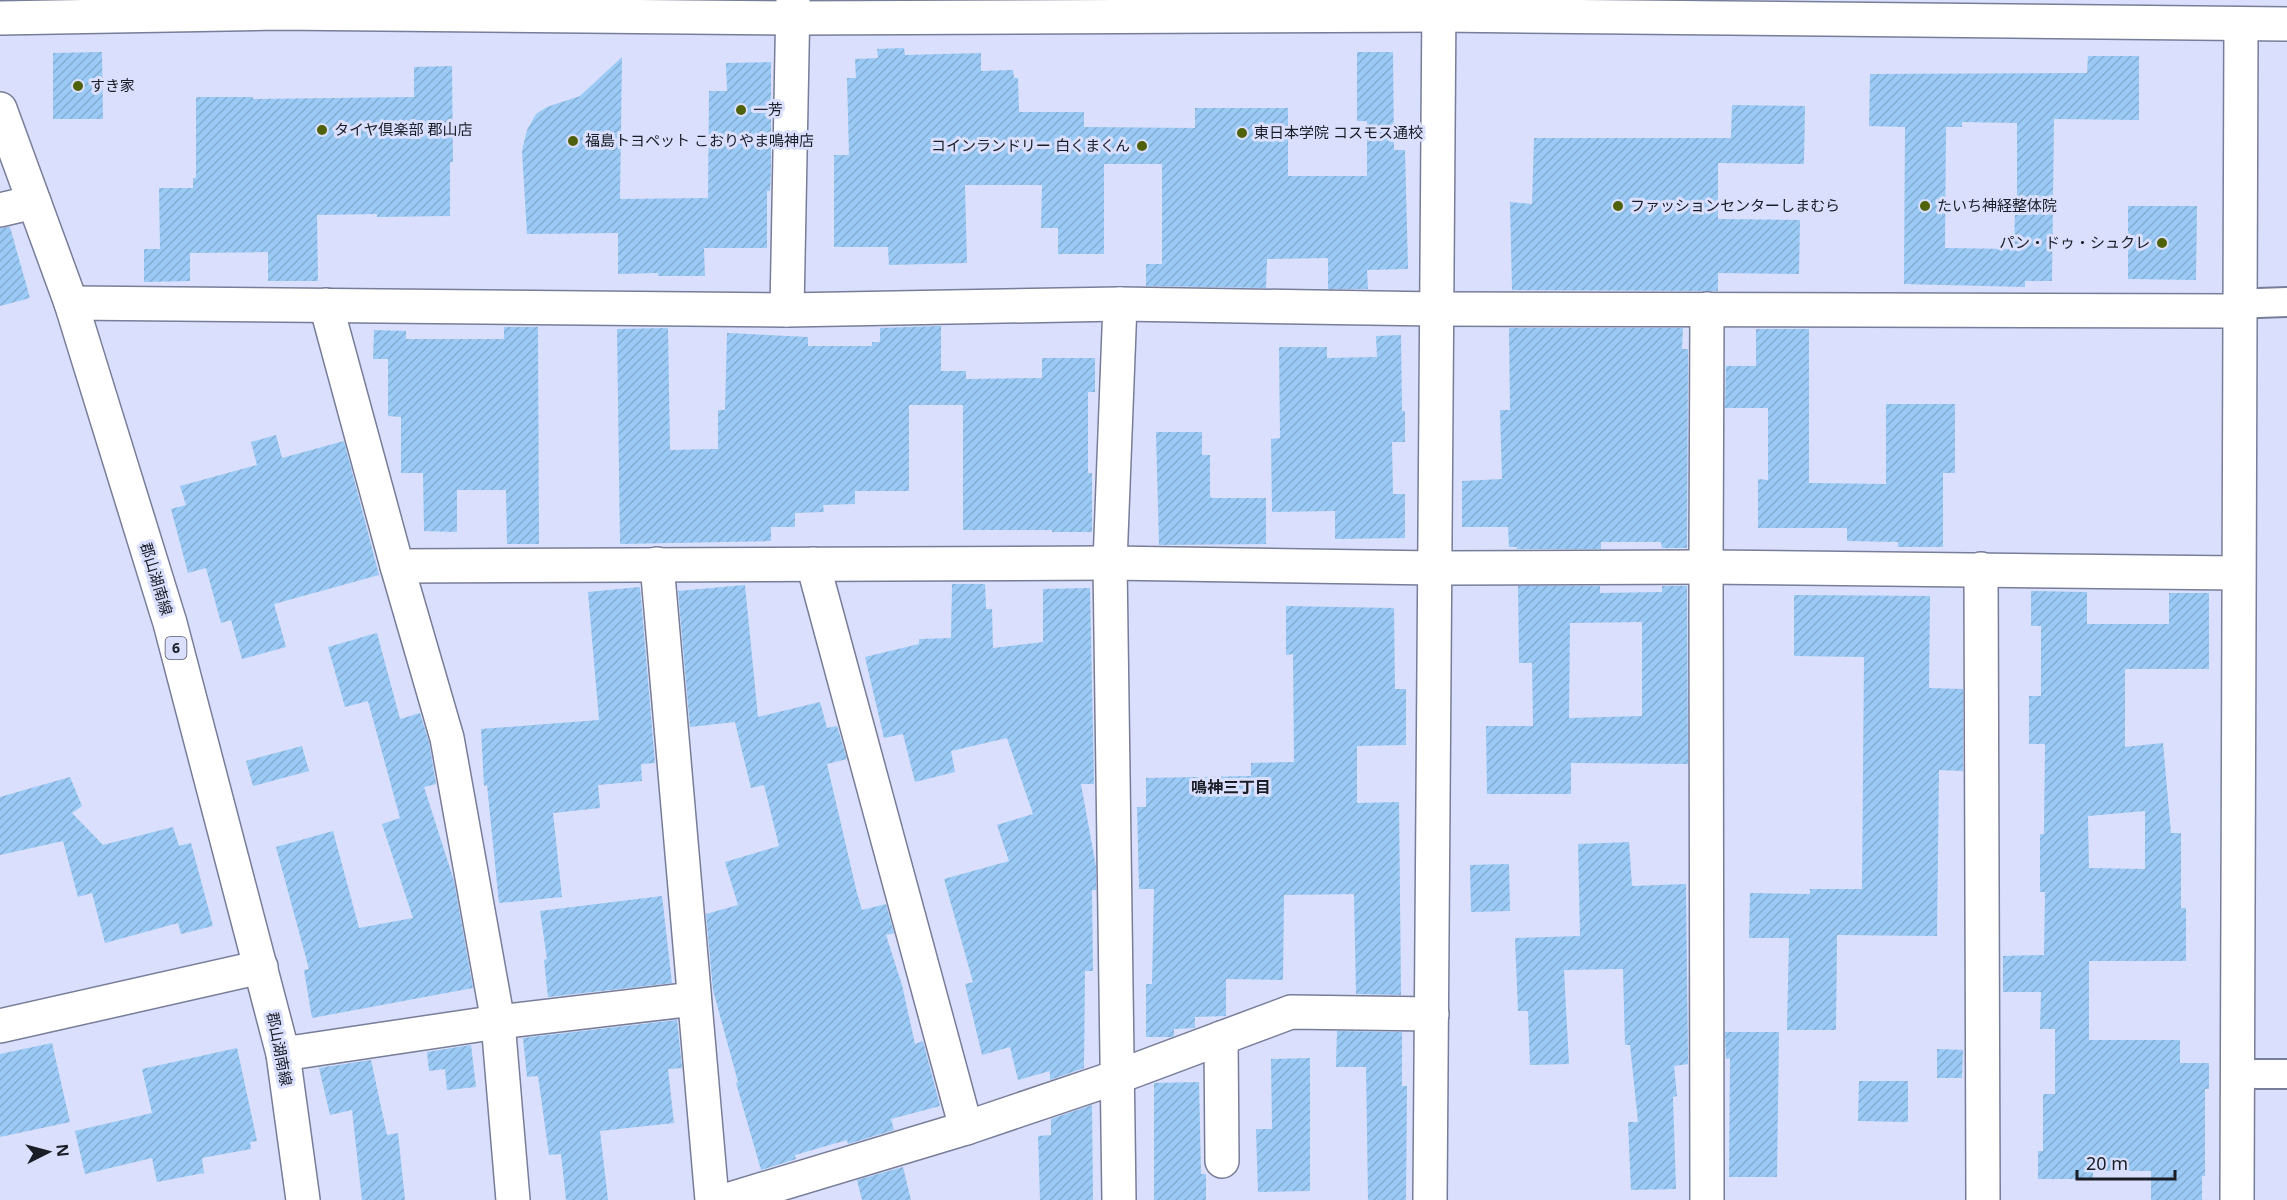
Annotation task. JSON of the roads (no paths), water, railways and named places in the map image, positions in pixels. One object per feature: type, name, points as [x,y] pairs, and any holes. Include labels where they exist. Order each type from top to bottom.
[{"type":"street","points":[[1430,1200],[1439,8]]},
{"type":"street","points":[[0,18],[277,13],[793,9],[1439,8],[2241,12],[2287,24]]},
{"type":"street","points":[[787,310],[793,9]]},
{"type":"street","points":[[2237,1200],[2238,573],[2250,307],[2241,12]]},
{"type":"street","name":"郡山湖南線","points":[[0,109],[71,303],[170,622],[283,1054],[303,1200]]},
{"type":"street","points":[[0,210],[34,202]]},
{"type":"street","points":[[71,303],[787,310],[1120,304],[1436,309],[2250,307],[2287,302]]},
{"type":"street","points":[[1119,1200],[1110,563],[1120,304]]},
{"type":"street","points":[[326,305],[397,566],[447,738],[498,1022],[513,1200]]},
{"type":"street","points":[[1707,309],[1707,1200]]},
{"type":"street","points":[[397,566],[1110,563],[1435,568],[1706,567],[2238,573]]},
{"type":"street","points":[[657,564],[712,1200]]},
{"type":"street","points":[[813,564],[966,1128]]},
{"type":"street","points":[[1981,569],[1983,1200]]},
{"type":"street","points":[[0,1026],[261,967]]},
{"type":"street","points":[[283,1054],[498,1022],[694,999]]},
{"type":"street","points":[[727,1200],[966,1128],[1117,1077],[1291,1012],[1431,1014]]},
{"type":"street","points":[[1221,1038],[1222,1161]]},
{"type":"street","points":[[2256,1074],[2287,1074]]},
{"type":"place","name":"すき家","points":[[78,86]]},
{"type":"place","name":"一芳","points":[[741,110]]},
{"type":"place","name":"タイヤ倶楽部 郡山店","points":[[322,130]]},
{"type":"place","name":"東日本学院 コスモス通校","points":[[1242,133]]},
{"type":"place","name":"福島トヨペット こおりやま鳴神店","points":[[573,141]]},
{"type":"place","name":"コインランドリー 白くまくん","points":[[1142,146]]},
{"type":"place","name":"ファッションセンターしまむら","points":[[1618,206]]},
{"type":"place","name":"たいち神経整体院","points":[[1925,206]]},
{"type":"place","name":"パン・ドゥ・シュクレ","points":[[2162,243]]},
{"type":"district","name":"鳴神三丁目","points":[[1231,787]]}]
